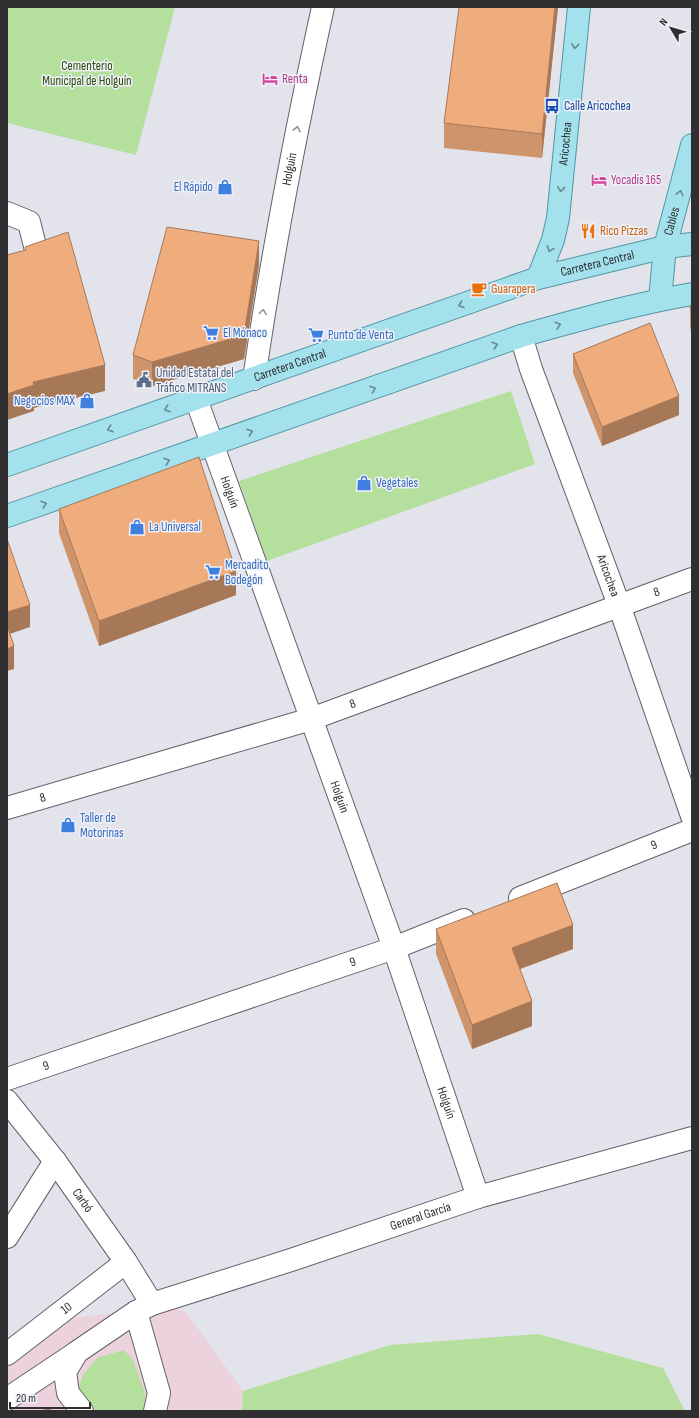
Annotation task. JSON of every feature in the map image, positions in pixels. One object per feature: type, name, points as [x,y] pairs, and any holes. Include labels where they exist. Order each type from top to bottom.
[{"type":"main road","name":"Aricochea","points":[[538,278],[553,240],[558,218],[579,7]]},
{"type":"main road","name":"Cables","points":[[660,299],[665,248],[692,145]]},
{"type":"main road","name":"Carretera Central","points":[[7,465],[538,278],[665,248],[692,244]]},
{"type":"main road","points":[[7,516],[521,336],[608,311],[660,299],[692,294]]},
{"type":"street","name":"Holguín","points":[[254,379],[266,293],[292,153],[322,7]]},
{"type":"street","points":[[7,213],[28,222],[36,250]]},
{"type":"street","name":"Aricochea","points":[[521,336],[531,369],[619,605],[692,816]]},
{"type":"street","name":"Holguín","points":[[196,399],[310,719],[394,948],[478,1198]]},
{"type":"street","name":"8","points":[[7,808],[310,719],[692,579]]},
{"type":"street","name":"9","points":[[503,904],[692,830]]},
{"type":"street","name":"9","points":[[7,1079],[394,948],[481,913]]},
{"type":"street","name":"Carbó","points":[[7,1101],[55,1161],[126,1262],[144,1308],[159,1393],[156,1411]]},
{"type":"street","name":"General García","points":[[7,1399],[144,1308],[478,1198],[692,1138]]},
{"type":"street","points":[[7,1237],[55,1161]]},
{"type":"street","name":"10","points":[[7,1354],[126,1262]]},
{"type":"street","points":[[77,1352],[65,1372],[68,1393],[82,1411]]},
{"type":"shaded area","points":[[164,1306],[186,1312],[243,1391],[242,1411],[7,1411],[7,1367],[66,1319]]},
{"type":"green space","name":"Cementerio Municipal de Holguín","points":[[7,7],[175,7],[136,155],[7,123]]},
{"type":"green space","points":[[511,391],[535,464],[267,561],[239,481]]},
{"type":"green space","points":[[538,1334],[663,1368],[685,1411],[242,1411],[243,1391],[390,1345]]},
{"type":"green space","points":[[124,1350],[133,1360],[145,1393],[145,1411],[90,1411],[77,1392],[83,1375],[97,1358]]},
{"type":"building","points":[[459,7],[555,7],[542,134],[444,123]]},
{"type":"building","points":[[167,227],[259,241],[244,335],[152,362],[133,355]]},
{"type":"building","points":[[68,232],[105,365],[33,382],[34,385],[7,394],[7,255],[26,250],[25,247]]},
{"type":"building","points":[[690,306],[692,306],[692,318]]},
{"type":"building","points":[[650,323],[679,396],[602,427],[573,354]]},
{"type":"building","points":[[199,457],[236,571],[99,621],[59,509]]},
{"type":"building","points":[[7,539],[30,605],[7,612]]},
{"type":"building","points":[[7,625],[14,646],[7,649]]},
{"type":"building","points":[[557,883],[573,925],[512,948],[532,1001],[472,1025],[436,929]]},
{"type":"building","points":[[46,1409],[55,1411],[42,1411]]},
{"type":"place","name":"Renta","points":[[270,79]]},
{"type":"place","name":"Calle Aricochea","points":[[552,106]]},
{"type":"place","name":"Yocadis 165","points":[[599,180]]},
{"type":"place","name":"El Rápido","points":[[225,187]]},
{"type":"place","name":"Rico Pizzas","points":[[588,231]]},
{"type":"place","name":"Guarapera","points":[[479,289]]},
{"type":"place","name":"El Mónaco","points":[[211,333]]},
{"type":"place","name":"Punto de Venta","points":[[316,335]]},
{"type":"place","name":"Unidad Estatal del Tráfico MITRANS","points":[[144,380]]},
{"type":"place","name":"Negocios MAX","points":[[87,401]]},
{"type":"place","name":"Vegetales","points":[[364,483]]},
{"type":"place","name":"La Universal","points":[[137,527]]},
{"type":"place","name":"Mercadito Bodegón","points":[[213,572]]},
{"type":"place","name":"Taller de Motorinas","points":[[68,825]]}]
